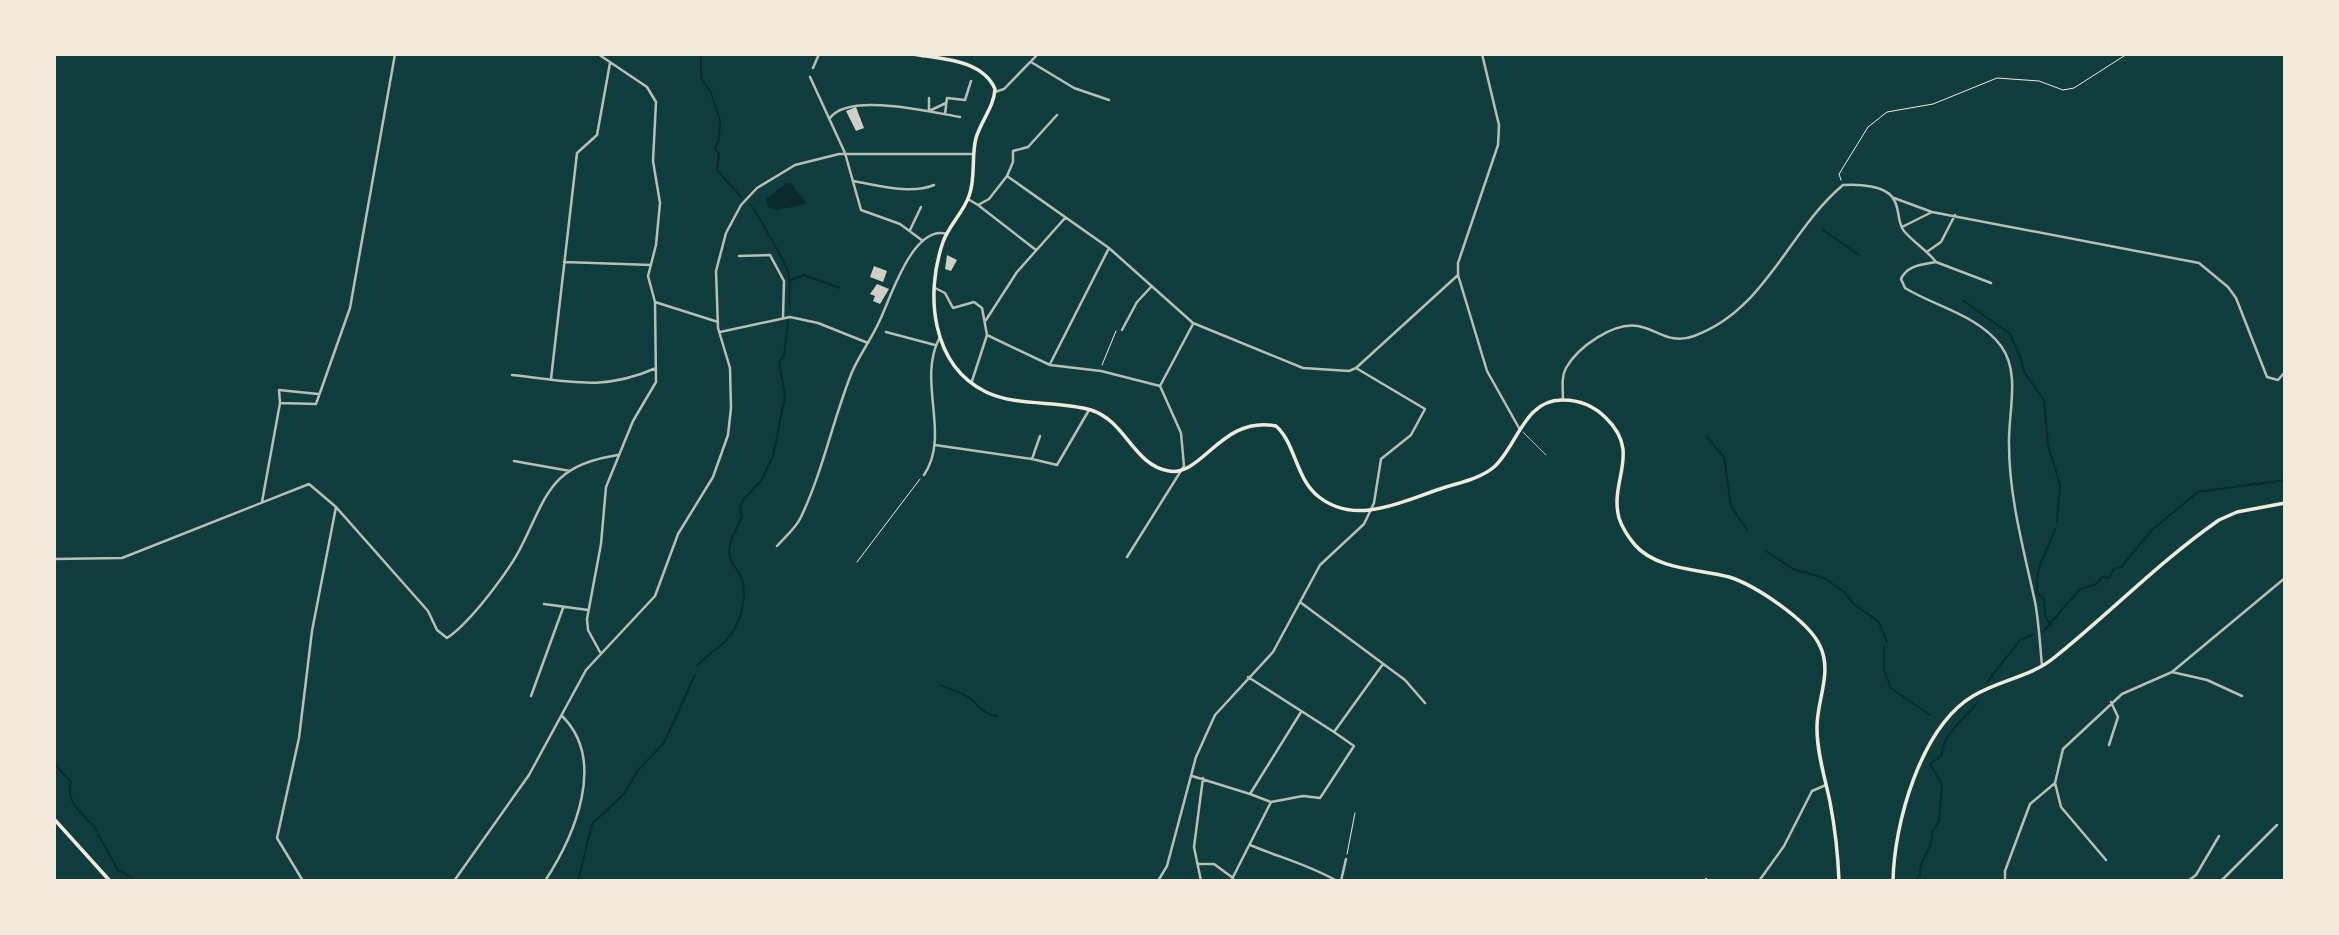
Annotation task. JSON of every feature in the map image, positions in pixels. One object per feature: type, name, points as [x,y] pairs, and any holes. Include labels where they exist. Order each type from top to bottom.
[{"type":"main road","points":[[913,54],[971,66],[990,79],[995,92],[973,154],[968,199],[947,234],[935,288],[939,339],[952,360],[972,381],[992,395],[1089,410],[1119,427],[1151,464],[1171,472],[1198,462],[1224,437],[1259,425],[1276,426],[1286,439],[1302,476],[1319,497],[1345,509],[1372,510],[1485,472],[1500,459],[1520,428],[1544,405],[1563,400],[1592,407],[1616,429],[1624,455],[1619,516],[1640,549],[1664,563],[1740,582],[1805,625],[1815,637],[1826,664],[1817,730],[1836,836],[1839,881]]},
{"type":"main road","points":[[1893,881],[1900,830],[1920,762],[1942,724],[1974,695],[2042,666],[2218,520],[2237,512],[2285,503]]},
{"type":"main road","points":[[54,820],[110,881]]},
{"type":"street","points":[[280,403],[314,405],[351,308],[395,54]]},
{"type":"street","points":[[598,54],[647,87],[656,102],[653,162],[660,203],[648,276],[655,302],[654,389],[633,421],[606,487],[601,544],[588,610],[589,630],[600,652]]},
{"type":"street","points":[[813,68],[819,54]]},
{"type":"street","points":[[995,92],[1004,89],[1038,54]]},
{"type":"street","points":[[1482,54],[1499,125],[1498,145],[1458,263],[1458,275],[1487,371],[1520,428]]},
{"type":"street","points":[[1031,62],[1074,88],[1109,100]]},
{"type":"street","points":[[551,379],[577,153],[597,135],[610,63]]},
{"type":"street","points":[[810,76],[845,153],[861,210],[910,230],[923,242]]},
{"type":"street","points":[[945,114],[947,98],[967,98],[971,81]]},
{"type":"street","points":[[929,98],[929,111]]},
{"type":"street","points":[[929,111],[946,103]]},
{"type":"street","points":[[830,118],[842,109],[860,104],[960,117]]},
{"type":"street","points":[[978,205],[989,199],[1007,176],[1013,162],[1013,151],[1028,147],[1057,115]]},
{"type":"street","points":[[454,881],[514,800],[586,670],[655,596],[678,534],[712,477],[728,435],[731,385],[730,368],[719,332],[716,271],[726,233],[741,205],[757,188],[794,165],[845,153],[973,154]]},
{"type":"street","points":[[1007,176],[1109,248],[1193,323],[1303,368],[1349,371],[1356,368],[1458,275]]},
{"type":"street","points":[[853,181],[897,188],[924,189],[934,185]]},
{"type":"street","points":[[1563,400],[1566,368],[1593,341],[1626,327],[1639,326],[1666,339],[1691,338],[1737,311],[1763,285],[1809,218],[1843,185],[1866,186],[1932,212],[2199,263],[2228,287],[2236,298],[2267,377],[2278,380],[2285,372]]},
{"type":"street","points":[[1894,198],[1902,227],[1936,262],[1991,283]]},
{"type":"street","points":[[968,199],[1036,250]]},
{"type":"street","points":[[910,230],[920,207]]},
{"type":"street","points":[[1902,227],[1932,212]]},
{"type":"street","points":[[1928,252],[1941,242],[1955,215]]},
{"type":"street","points":[[986,321],[1017,272],[1065,218]]},
{"type":"street","points":[[777,546],[799,521],[853,369],[903,267],[923,242],[941,232],[947,234]]},
{"type":"street","points":[[1050,365],[1109,248]]},
{"type":"street","points":[[739,256],[771,254],[784,281],[783,317]]},
{"type":"street","points":[[564,262],[651,265]]},
{"type":"street","points":[[1936,262],[1915,266],[1904,273],[1901,279],[1905,288],[1967,318],[1991,336],[2006,354],[2013,383],[2008,417],[2012,484],[2036,609],[2042,666]]},
{"type":"street","points":[[1122,330],[1137,302],[1151,287]]},
{"type":"street","points":[[935,288],[945,293],[953,308],[974,302],[979,305],[986,321],[986,335],[972,381]]},
{"type":"street","points":[[655,302],[718,322]]},
{"type":"street","points":[[719,332],[783,317],[818,323],[868,343]]},
{"type":"street","points":[[1160,386],[1193,323]]},
{"type":"street","points":[[886,332],[936,345]]},
{"type":"street","points":[[986,335],[1050,365],[1101,371],[1160,386]]},
{"type":"street","points":[[924,475],[932,461],[935,445],[929,383],[939,339]]},
{"type":"street","points":[[512,376],[584,384],[626,381],[656,368]]},
{"type":"street","points":[[1158,881],[1167,866],[1196,757],[1215,715],[1273,652],[1320,565],[1356,533],[1372,510],[1381,459],[1411,435],[1425,409],[1356,368]]},
{"type":"street","points":[[1127,557],[1182,470],[1184,455],[1181,433],[1160,386]]},
{"type":"street","points":[[262,502],[280,403],[279,390],[319,394]]},
{"type":"street","points":[[935,445],[1057,465],[1089,410]]},
{"type":"street","points":[[1032,460],[1040,436]]},
{"type":"street","points":[[55,560],[122,558],[309,484],[336,507],[428,611],[443,636],[447,638],[455,633],[522,547],[547,490],[586,461],[618,455]]},
{"type":"street","points":[[514,461],[571,471]]},
{"type":"street","points":[[303,881],[277,838],[299,738],[312,631],[336,507]]},
{"type":"street","points":[[2106,860],[2061,807],[2055,783],[2063,749],[2111,702],[2122,694],[2172,672],[2285,578]]},
{"type":"street","points":[[1300,602],[1405,680],[1425,703]]},
{"type":"street","points":[[544,604],[588,610]]},
{"type":"street","points":[[531,696],[563,608]]},
{"type":"street","points":[[1334,732],[1383,664]]},
{"type":"street","points":[[2172,672],[2207,680],[2242,696]]},
{"type":"street","points":[[1192,776],[1271,802],[1303,796],[1320,798],[1354,746],[1248,677]]},
{"type":"street","points":[[2109,745],[2118,717],[2111,702]]},
{"type":"street","points":[[1250,794],[1301,712]]},
{"type":"street","points":[[545,881],[567,842],[583,792],[582,742],[576,729],[562,716]]},
{"type":"street","points":[[1201,881],[1194,847],[1203,778]]},
{"type":"street","points":[[2005,881],[2005,871],[2026,811],[2040,794],[2055,783]]},
{"type":"street","points":[[1759,881],[1784,846],[1812,791],[1826,785]]},
{"type":"street","points":[[1199,864],[1214,864],[1232,879],[1271,802]]},
{"type":"street","points":[[2221,881],[2277,825]]},
{"type":"street","points":[[2188,881],[2196,875],[2219,836]]},
{"type":"street","points":[[1250,845],[1283,859],[1304,862],[1339,881],[1346,859]]},
{"type":"lane","points":[[1520,428],[1546,455]]},
{"type":"path","points":[[1843,185],[1839,174],[1843,165],[1868,127],[1887,112],[1933,104],[1997,78],[2039,81],[2063,90],[2074,88],[2127,54]]},
{"type":"path","points":[[1101,371],[1115,331],[1122,330]]},
{"type":"path","points":[[857,562],[924,475]]},
{"type":"path","points":[[1346,859],[1355,813]]},
{"type":"water","points":[[787,183],[791,183],[807,204],[777,210],[769,208],[766,199]]},
{"type":"building","points":[[856,107],[864,128],[856,131],[846,111]]},
{"type":"building","points":[[947,255],[957,260],[951,271],[945,269]]},
{"type":"building","points":[[874,266],[887,271],[883,282],[870,277]]},
{"type":"building","points":[[877,284],[889,289],[880,304],[873,301],[875,296],[870,294]]},
{"type":"waterway","points":[[701,54],[701,78],[711,93],[720,120],[719,139],[715,148],[719,154],[717,170],[741,197]]},
{"type":"waterway","points":[[749,204],[788,272],[790,304]]},
{"type":"waterway","points":[[1823,230],[1859,255]]},
{"type":"waterway","points":[[789,281],[804,275],[840,288]]},
{"type":"waterway","points":[[1964,301],[2010,334],[2024,372],[2044,400],[2048,445],[2060,485],[2057,522]]},
{"type":"waterway","points":[[697,666],[729,637],[741,613],[743,582],[731,559],[729,547],[742,516],[740,509],[743,500],[761,481],[773,456],[785,396],[779,362],[784,356],[788,321]]},
{"type":"waterway","points":[[1707,437],[1724,457],[1731,506],[1748,531]]},
{"type":"waterway","points":[[2043,632],[2079,590],[2096,584],[2102,577],[2109,578],[2114,569],[2121,567],[2152,530],[2198,492],[2285,480]]},
{"type":"waterway","points":[[2051,626],[2045,616],[2044,599],[2037,593],[2037,582],[2040,566],[2055,529]]},
{"type":"waterway","points":[[1766,551],[1793,569],[1824,578],[1843,591],[1854,604],[1879,622],[1887,642]]},
{"type":"waterway","points":[[1988,681],[2020,640],[2034,634]]},
{"type":"waterway","points":[[1884,647],[1884,670],[1891,688],[1930,715]]},
{"type":"waterway","points":[[578,881],[592,824],[623,795],[639,769],[664,743],[695,675]]},
{"type":"waterway","points":[[940,685],[966,696],[987,713],[997,716]]},
{"type":"waterway","points":[[1916,881],[1932,839],[1932,832],[1939,821],[1942,784],[1930,764],[1942,755],[1949,734],[1977,703]]},
{"type":"waterway","points":[[54,763],[71,782],[73,803],[97,831]]},
{"type":"waterway","points":[[98,834],[118,870],[132,878]]}]
